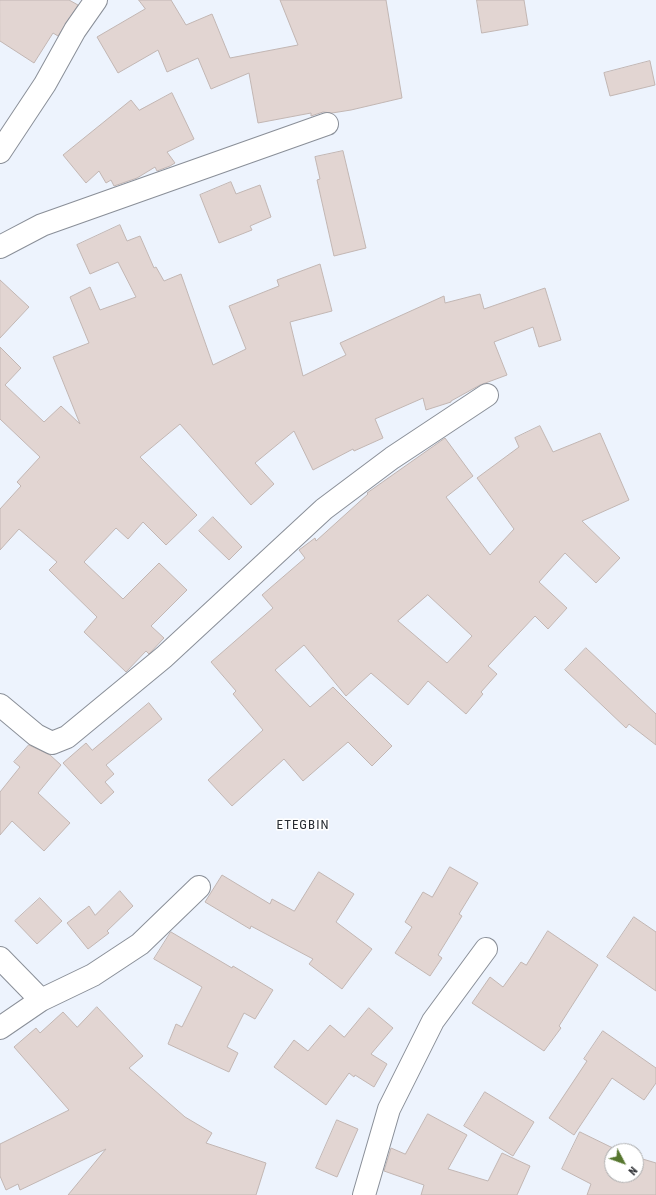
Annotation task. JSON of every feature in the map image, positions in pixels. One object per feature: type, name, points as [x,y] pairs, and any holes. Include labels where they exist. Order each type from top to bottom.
[{"type":"street","points":[[0,152],[45,84],[75,30],[96,0]]},
{"type":"street","points":[[0,246],[42,225],[327,124]]},
{"type":"street","points":[[0,705],[36,735],[52,743],[68,737],[164,657],[324,509],[392,458],[487,395]]},
{"type":"street","points":[[0,1028],[41,1000],[93,975],[140,944],[199,887]]},
{"type":"street","points":[[364,1195],[389,1109],[433,1021],[486,949]]},
{"type":"street","points":[[0,958],[41,1000]]},
{"type":"building","points":[[0,0],[69,0],[78,5],[58,36],[53,33],[34,63],[0,41]]},
{"type":"building","points":[[139,0],[171,0],[186,25],[212,14],[230,58],[298,45],[280,0],[386,0],[402,98],[351,110],[332,113],[323,112],[311,116],[311,113],[258,123],[249,73],[211,89],[198,58],[167,72],[158,50],[118,73],[97,37],[145,9]]},
{"type":"building","points":[[477,0],[524,0],[528,25],[482,33]]},
{"type":"building","points":[[650,61],[655,85],[610,96],[604,73]]},
{"type":"building","points":[[172,93],[194,139],[167,152],[175,163],[170,166],[157,171],[155,167],[137,178],[114,186],[111,180],[106,183],[99,171],[86,183],[63,155],[131,100],[139,110]]},
{"type":"building","points":[[343,151],[366,248],[334,256],[317,180],[320,179],[315,157]]},
{"type":"building","points":[[231,182],[236,194],[260,185],[271,217],[250,226],[252,230],[219,243],[200,195]]},
{"type":"building","points":[[120,225],[127,241],[140,236],[154,268],[156,267],[164,281],[181,274],[213,365],[246,349],[229,306],[279,286],[277,280],[320,264],[332,311],[290,322],[303,376],[346,355],[340,343],[444,296],[445,303],[480,294],[484,309],[545,288],[561,340],[539,347],[533,327],[494,342],[507,375],[480,385],[451,402],[426,410],[423,398],[375,419],[383,438],[354,451],[353,449],[313,470],[294,431],[255,463],[274,484],[251,505],[180,424],[140,457],[197,515],[166,545],[143,522],[128,539],[116,528],[84,562],[123,599],[159,563],[187,590],[151,626],[164,638],[149,654],[146,651],[126,672],[84,632],[97,617],[49,570],[57,562],[19,529],[0,550],[0,509],[21,486],[17,482],[40,457],[0,419],[0,347],[21,368],[5,385],[44,422],[61,406],[80,424],[53,357],[89,343],[70,297],[90,287],[100,310],[136,297],[118,262],[90,274],[77,245]]},
{"type":"building","points":[[0,280],[29,307],[0,338]]},
{"type":"building","points":[[540,426],[553,452],[600,433],[629,500],[582,521],[620,558],[596,583],[565,553],[539,582],[567,608],[548,629],[535,616],[488,666],[497,674],[481,692],[483,694],[466,714],[428,681],[408,705],[371,673],[346,696],[304,645],[275,670],[310,707],[333,687],[392,746],[372,766],[348,742],[303,781],[284,759],[232,806],[208,780],[263,730],[233,694],[236,691],[211,662],[273,608],[262,595],[305,558],[299,550],[315,538],[316,541],[368,494],[367,493],[445,438],[473,476],[446,497],[490,555],[514,529],[477,478],[519,447],[515,438]],"holes":[[[428,595],[472,636],[447,663],[398,621]]]},
{"type":"building","points":[[213,517],[242,547],[229,560],[199,531]]},
{"type":"building","points":[[586,648],[656,714],[656,745],[629,724],[626,728],[565,670]]},
{"type":"building","points":[[149,703],[162,719],[106,765],[114,774],[105,782],[114,792],[101,804],[63,763],[86,743],[92,750]]},
{"type":"building","points":[[29,745],[50,755],[61,765],[38,793],[70,823],[44,851],[12,821],[0,835],[0,792],[20,767],[14,762]]},
{"type":"building","points":[[450,867],[478,883],[459,914],[462,916],[438,955],[442,958],[430,976],[395,953],[412,927],[405,922],[423,892],[432,897]]},
{"type":"building","points":[[319,872],[354,894],[336,922],[372,949],[342,989],[309,964],[313,959],[251,926],[250,929],[205,902],[222,875],[270,904],[272,899],[294,911]]},
{"type":"building","points":[[120,891],[133,906],[107,931],[109,933],[88,949],[67,923],[89,906],[95,915]]},
{"type":"building","points":[[40,898],[62,921],[37,944],[15,921]]},
{"type":"building","points":[[634,917],[656,932],[656,991],[607,957]]},
{"type":"building","points":[[548,931],[598,965],[559,1026],[561,1028],[544,1051],[472,1003],[490,977],[503,987],[521,962],[526,965]]},
{"type":"building","points":[[171,932],[273,990],[255,1019],[244,1013],[227,1047],[238,1053],[229,1072],[168,1044],[176,1024],[182,1027],[202,987],[154,959]]},
{"type":"building","points":[[97,1007],[143,1056],[129,1068],[185,1117],[212,1133],[206,1143],[266,1163],[256,1195],[68,1195],[106,1149],[20,1190],[18,1184],[6,1190],[0,1176],[0,1144],[69,1110],[14,1047],[36,1028],[40,1033],[63,1012],[77,1027]]},
{"type":"building","points":[[369,1008],[393,1028],[371,1054],[387,1064],[374,1087],[349,1073],[326,1105],[274,1067],[294,1040],[308,1051],[330,1025],[344,1037]]},
{"type":"building","points":[[603,1031],[656,1068],[656,1083],[644,1100],[612,1078],[574,1135],[549,1118],[587,1061],[584,1059]]},
{"type":"building","points":[[485,1092],[534,1122],[513,1156],[464,1126]]},
{"type":"building","points":[[428,1114],[467,1135],[448,1169],[488,1181],[502,1153],[530,1166],[517,1195],[421,1195],[424,1185],[384,1171],[391,1148],[405,1154]]},
{"type":"building","points":[[337,1120],[358,1129],[337,1177],[316,1168]]},
{"type":"building","points":[[580,1132],[604,1144],[604,1183],[644,1183],[644,1159],[656,1163],[656,1195],[587,1195],[591,1184],[562,1169]]},
{"type":"district","name":"ETEGBIN","points":[[303,826]]}]
